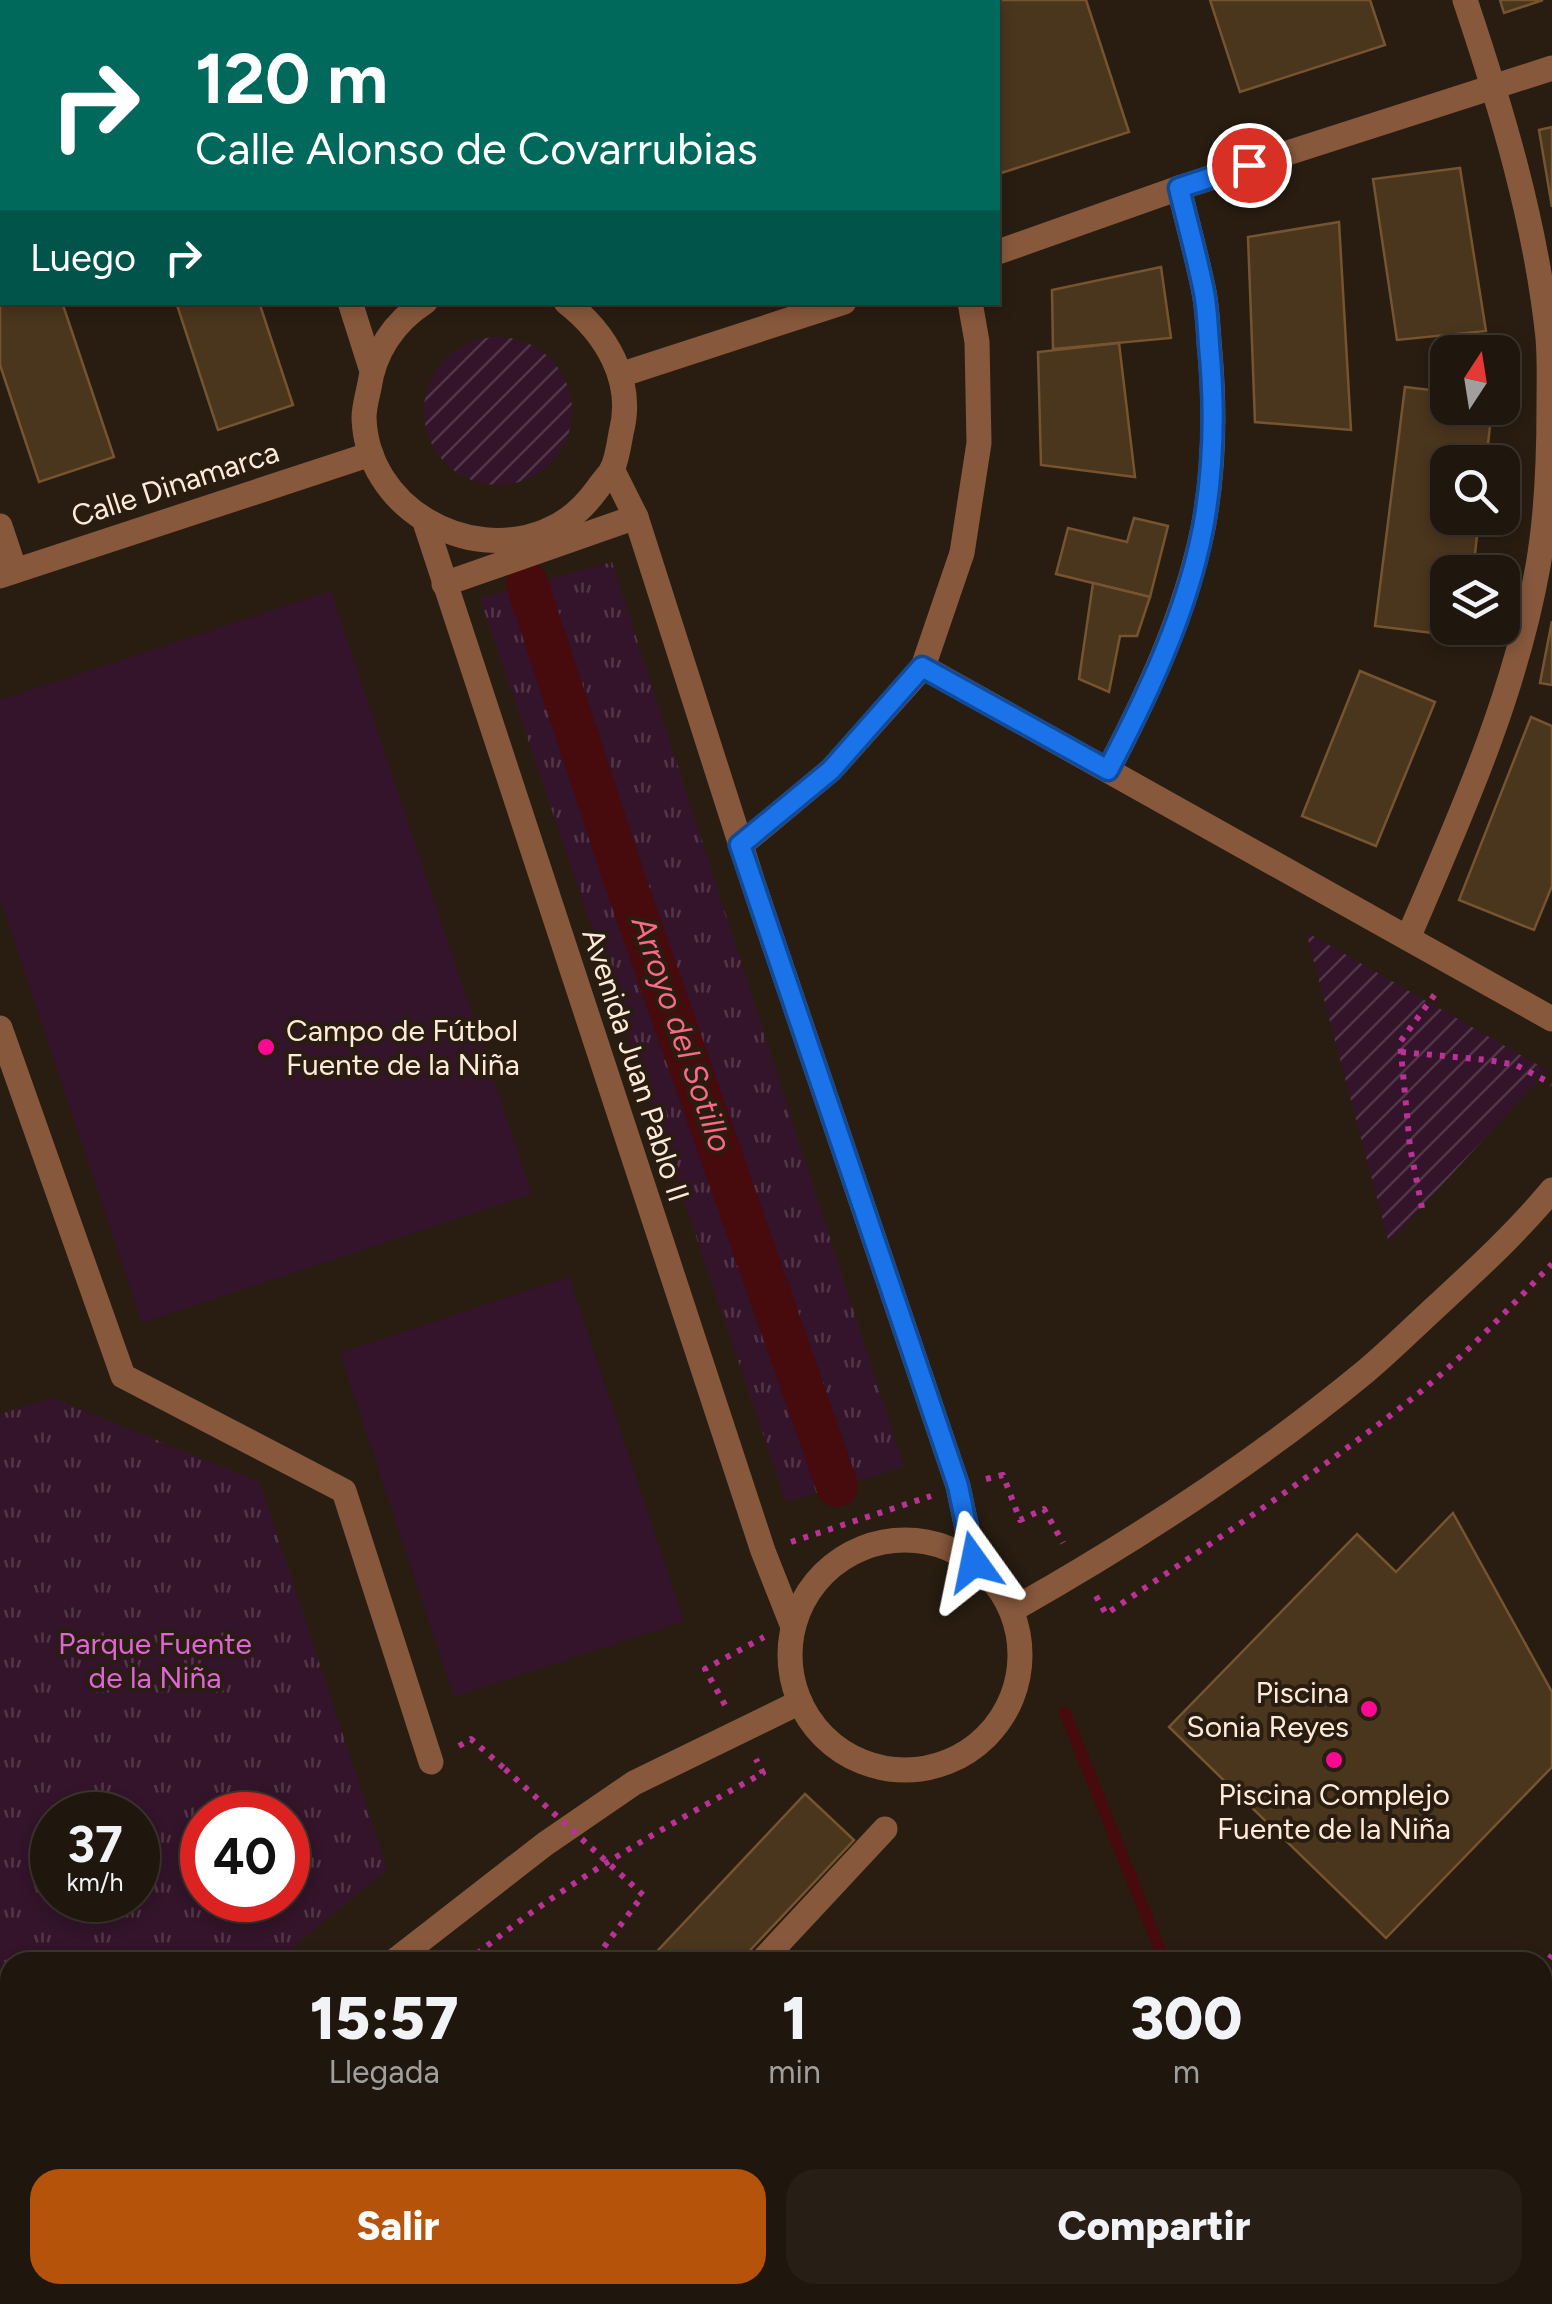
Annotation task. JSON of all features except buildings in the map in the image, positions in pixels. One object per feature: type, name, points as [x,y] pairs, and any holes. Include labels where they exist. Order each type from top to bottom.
[{"type":"street","points":[[1408,938],[1468,799],[1511,676],[1538,565],[1549,453],[1548,342],[1534,244],[1494,87],[1465,0]]},
{"type":"street","points":[[1000,251],[1179,188],[1552,68]]},
{"type":"street","points":[[1108,770],[1140,708],[1171,630],[1190,579],[1203,526],[1213,440],[1212,369],[1205,294],[1179,188]]},
{"type":"street","points":[[353,305],[372,368]]},
{"type":"street","points":[[421,305],[385,340],[372,368],[364,417],[371,454],[401,502],[425,522],[460,537],[503,542],[547,531],[583,508],[612,469],[626,416],[620,375],[612,353],[587,318],[570,305]]},
{"type":"street","points":[[620,375],[835,305]]},
{"type":"street","points":[[740,845],[831,770],[922,667],[962,553],[978,443],[978,342],[971,305]]},
{"type":"street","name":"Calle Dinamarca","points":[[8,573],[371,454]]},
{"type":"street","points":[[612,469],[636,517],[740,845],[958,1486],[974,1562]]},
{"type":"street","points":[[444,584],[636,517]]},
{"type":"street","name":"Avenida Juan Pablo II","points":[[425,522],[763,1551],[793,1626]]},
{"type":"street","points":[[0,526],[8,573]]},
{"type":"street","points":[[922,667],[1552,1019]]},
{"type":"street","points":[[0,1028],[123,1376],[344,1490],[430,1762]]},
{"type":"street","points":[[1012,1610],[1138,1536],[1262,1452],[1368,1370],[1516,1232],[1552,1190]]},
{"type":"street","points":[[903,1539],[940,1545],[974,1562],[996,1583],[1012,1610],[1020,1641],[1020,1674],[1010,1704],[992,1732],[967,1752],[937,1766],[904,1770],[872,1765],[842,1751],[818,1730],[800,1702],[790,1665],[793,1626],[808,1592],[833,1564],[866,1546],[903,1539]]},
{"type":"street","points":[[405,1952],[545,1844],[634,1782],[800,1702]]},
{"type":"street","points":[[770,1952],[885,1829]]},
{"type":"path","points":[[1422,1208],[1410,1147],[1400,1042],[1456,965]]},
{"type":"path","points":[[1401,1052],[1516,1065],[1552,1084]]},
{"type":"path","points":[[430,1762],[471,1739],[643,1895],[604,1947]]},
{"type":"green space","points":[[498,337],[526,343],[550,359],[566,383],[572,411],[566,439],[550,463],[526,479],[498,485],[470,479],[446,463],[430,439],[424,411],[430,383],[446,359],[470,343]]},
{"type":"green space","points":[[612,562],[904,1467],[786,1502],[480,598]]},
{"type":"green space","name":"Campo de Fútbol Fuente de la Niña","points":[[331,591],[532,1194],[142,1323],[0,899],[0,700]]},
{"type":"green space","points":[[1306,932],[1547,1070],[1389,1243]]},
{"type":"green space","points":[[569,1277],[684,1621],[454,1697],[340,1353]]},
{"type":"green space","name":"Parque Fuente de la Niña","points":[[53,1398],[260,1482],[387,1869],[287,1952],[0,1952],[0,1414]]},
{"type":"waterway","name":"Arroyo del Sotillo","points":[[527,583],[625,881],[837,1486]]},
{"type":"waterway","points":[[1065,1713],[1161,1952]]},
{"type":"place","name":"Campo de Fútbol Fuente de la Niña","points":[[266,1047]]},
{"type":"place","name":"Piscina Sonia Reyes","points":[[1369,1709]]},
{"type":"place","name":"Piscina Complejo Fuente de la Niña","points":[[1334,1760]]},
{"type":"route","points":[[974,1562],[958,1486],[740,845],[831,770],[922,667],[1108,770],[1140,708],[1171,630],[1190,579],[1203,526],[1213,440],[1212,369],[1205,294],[1179,188],[1249,165]]}]
